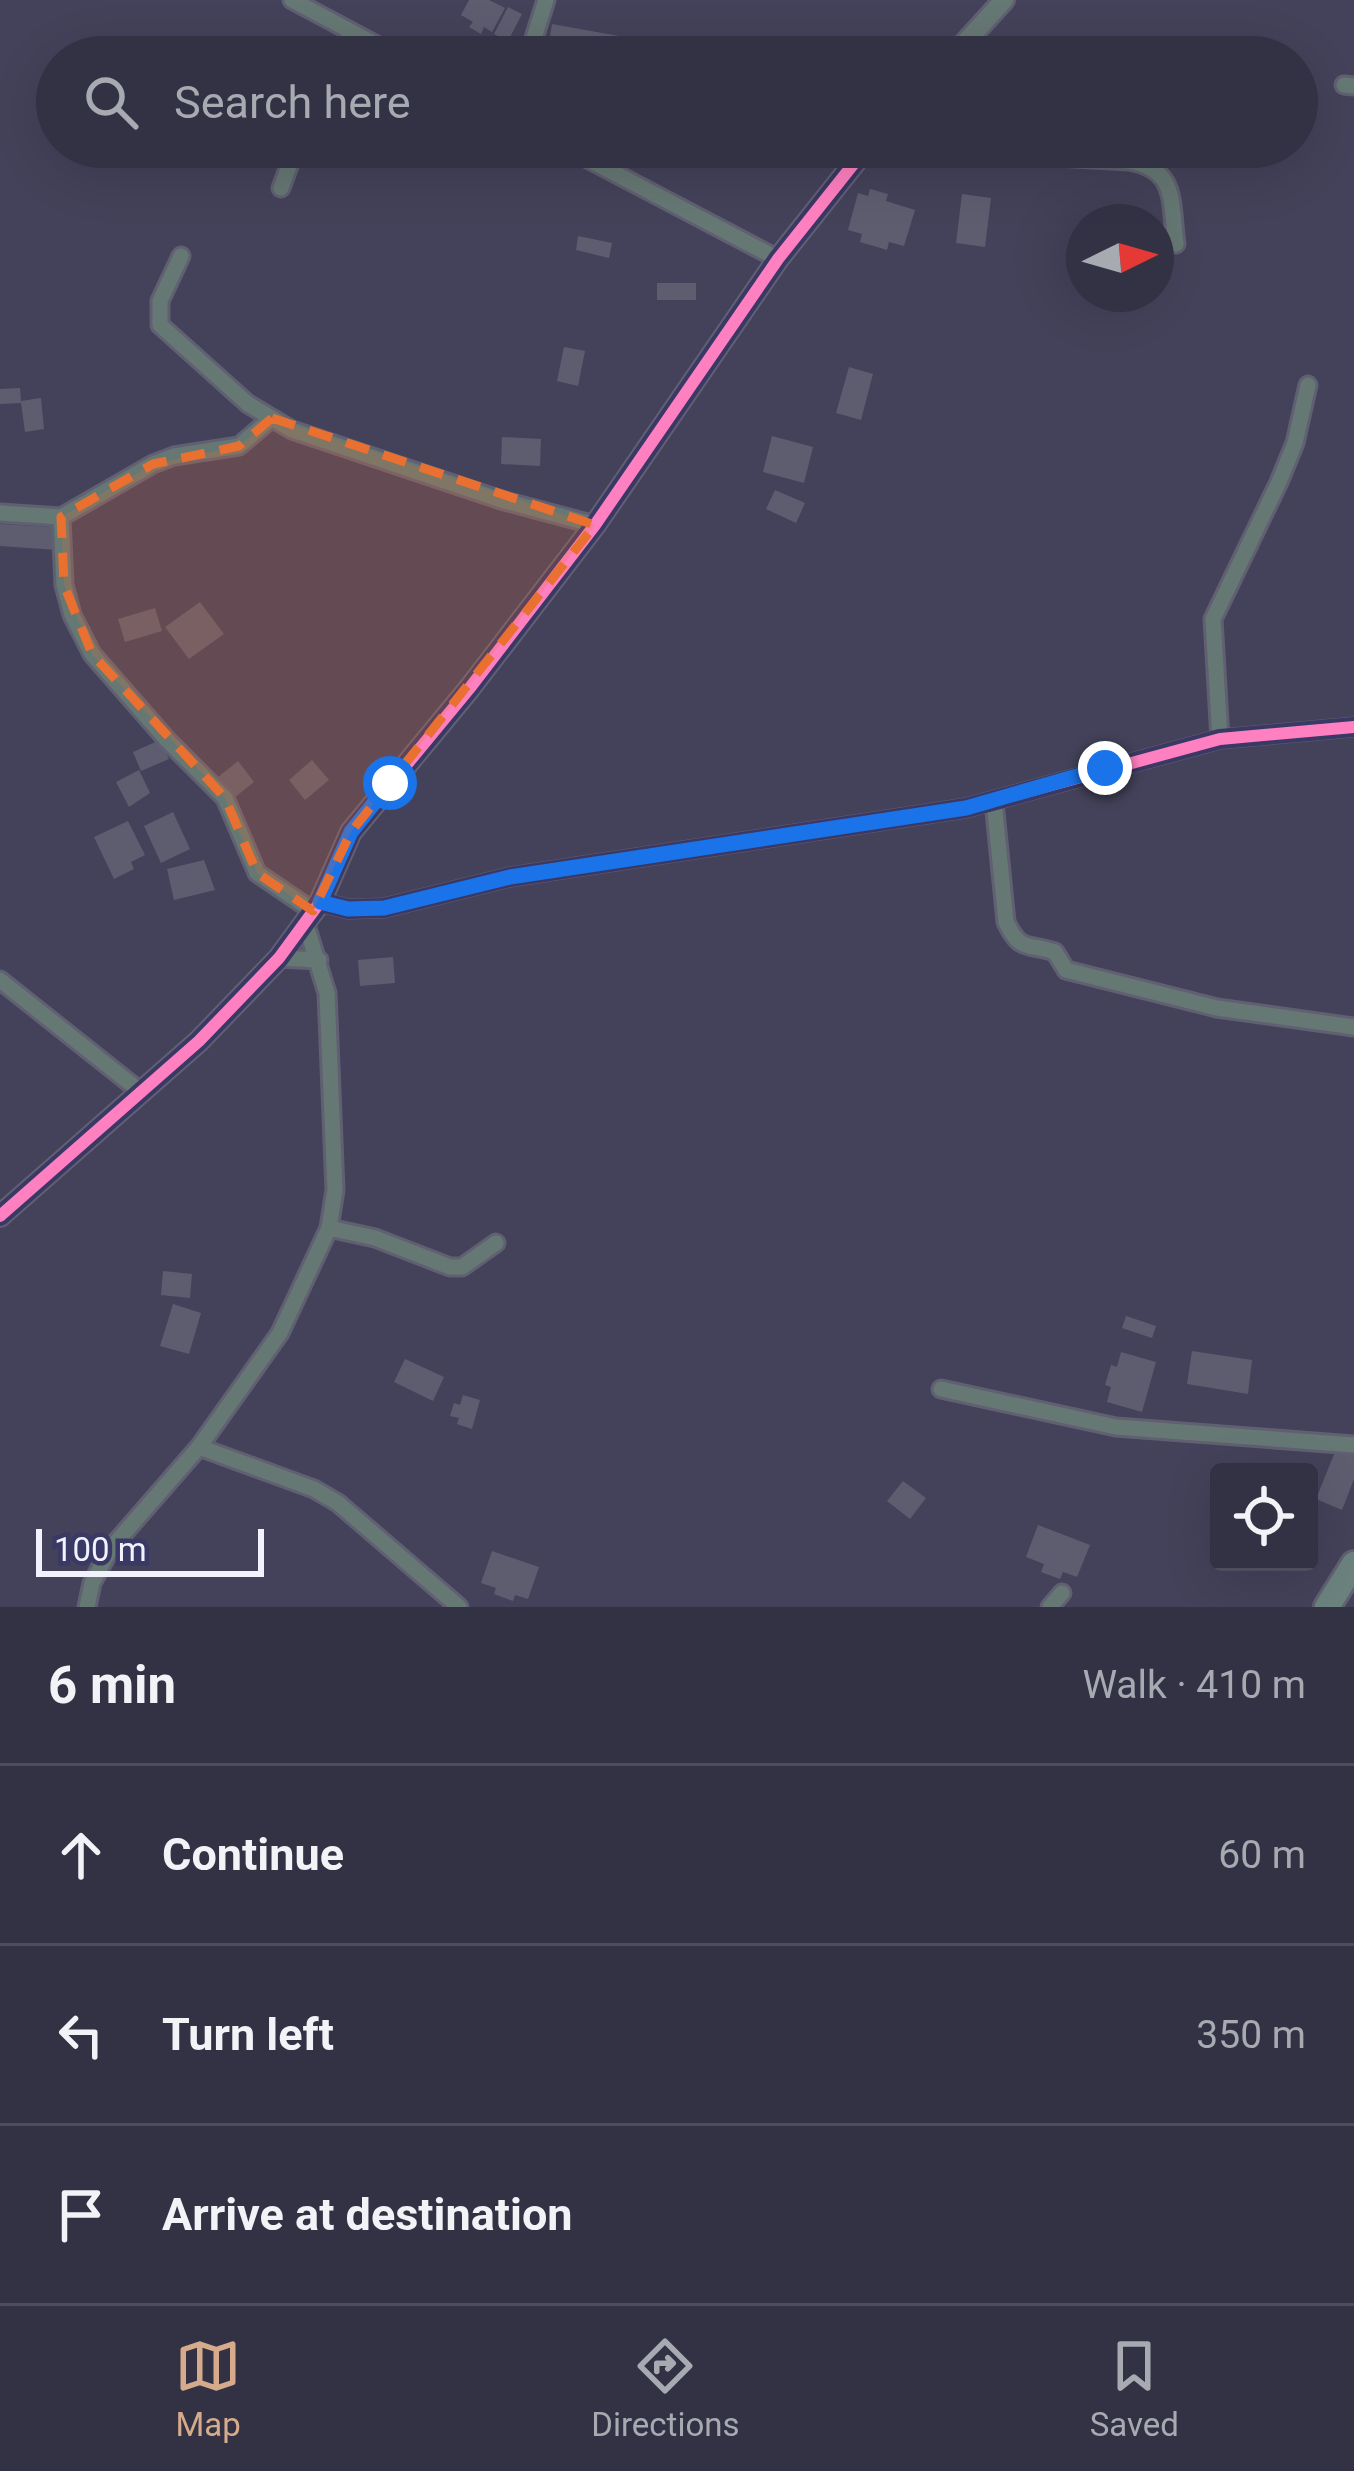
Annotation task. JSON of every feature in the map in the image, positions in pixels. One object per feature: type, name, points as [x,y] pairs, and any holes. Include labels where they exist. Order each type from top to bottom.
[{"type":"main road","points":[[1327,1607],[1354,1564]]},
{"type":"street","points":[[292,0],[360,36]]},
{"type":"street","points":[[535,36],[546,0]]},
{"type":"street","points":[[971,36],[1004,0]]},
{"type":"street","points":[[350,36],[352,32]]},
{"type":"street","points":[[281,188],[288,168]]},
{"type":"street","points":[[606,168],[778,259]]},
{"type":"street","points":[[0,1216],[199,1041],[278,958],[313,912],[351,832],[595,525],[778,259],[854,168]]},
{"type":"street","points":[[1157,168],[1167,179],[1176,244]]},
{"type":"street","points":[[181,256],[160,301],[160,325],[248,404],[292,430],[501,500],[595,525]]},
{"type":"street","points":[[1220,739],[1213,619],[1280,482],[1308,385]]},
{"type":"street","points":[[0,513],[62,517],[153,464],[239,446],[272,418]]},
{"type":"street","points":[[62,517],[64,585],[72,615],[92,654],[166,740],[225,798],[257,873],[313,912],[384,908],[510,877],[994,802],[1220,739],[1354,727]]},
{"type":"street","points":[[994,802],[1006,922],[1014,939],[1026,947],[1055,952],[1066,970],[1145,993],[1354,1027]]},
{"type":"street","points":[[87,1607],[92,1583],[110,1548],[199,1447],[280,1333],[329,1228],[335,1190],[326,994],[313,912]]},
{"type":"street","points":[[278,958],[319,960]]},
{"type":"street","points":[[0,980],[141,1092]]},
{"type":"street","points":[[329,1228],[375,1238],[450,1267],[462,1268],[496,1243]]},
{"type":"street","points":[[941,1389],[1117,1427],[1354,1445]]},
{"type":"street","points":[[199,1447],[314,1490],[338,1504],[459,1607]]},
{"type":"street","points":[[1050,1607],[1062,1592]]},
{"type":"highlighted area","points":[[272,418],[595,525],[351,832],[313,911],[257,873],[225,798],[92,654],[64,585],[61,517],[153,464],[239,446]]},
{"type":"building","points":[[469,0],[489,0],[505,8],[492,32],[484,27],[481,34],[469,27],[473,22],[461,15]]},
{"type":"building","points":[[508,7],[522,14],[511,36],[494,34]]},
{"type":"building","points":[[552,24],[619,36],[550,36]]},
{"type":"building","points":[[870,189],[888,194],[886,201],[915,210],[904,246],[889,242],[887,250],[860,242],[862,234],[848,230],[858,193],[868,196]]},
{"type":"building","points":[[962,194],[991,198],[985,247],[956,243]]},
{"type":"building","points":[[578,236],[612,243],[609,258],[576,250]]},
{"type":"building","points":[[657,283],[696,283],[696,300],[657,300]]},
{"type":"building","points":[[564,347],[585,351],[578,386],[557,381]]},
{"type":"building","points":[[849,367],[873,374],[861,420],[836,413]]},
{"type":"building","points":[[20,388],[21,401],[41,398],[44,429],[25,432],[21,403],[0,404],[0,389]]},
{"type":"building","points":[[772,436],[813,447],[804,483],[763,472]]},
{"type":"building","points":[[502,437],[541,439],[540,466],[501,464]]},
{"type":"building","points":[[775,490],[805,503],[796,523],[766,509]]},
{"type":"building","points":[[0,524],[55,527],[57,550],[0,546]]},
{"type":"building","points":[[200,602],[224,634],[189,659],[165,627]]},
{"type":"building","points":[[155,608],[162,631],[125,642],[118,619]]},
{"type":"building","points":[[160,740],[169,759],[141,771],[133,752]]},
{"type":"building","points":[[312,760],[329,780],[305,800],[289,780]]},
{"type":"building","points":[[238,761],[254,782],[234,798],[218,777]]},
{"type":"building","points":[[139,770],[150,793],[129,807],[116,782]]},
{"type":"building","points":[[173,812],[190,849],[161,863],[144,826]]},
{"type":"building","points":[[128,821],[145,855],[131,862],[134,869],[114,879],[94,837]]},
{"type":"building","points":[[204,860],[215,890],[174,900],[167,869]]},
{"type":"building","points":[[393,957],[395,983],[360,986],[358,960]]},
{"type":"building","points":[[163,1271],[192,1274],[190,1298],[161,1295]]},
{"type":"building","points":[[173,1304],[201,1313],[189,1354],[160,1346]]},
{"type":"building","points":[[1126,1316],[1156,1326],[1152,1338],[1122,1328]]},
{"type":"building","points":[[1192,1351],[1252,1360],[1248,1394],[1187,1384]]},
{"type":"building","points":[[1121,1352],[1156,1362],[1142,1412],[1107,1402],[1111,1387],[1105,1385]]},
{"type":"building","points":[[405,1359],[444,1377],[433,1401],[394,1382]]},
{"type":"building","points":[[463,1395],[480,1400],[472,1429],[450,1416]]},
{"type":"building","points":[[1337,1447],[1354,1454],[1354,1479],[1342,1510],[1318,1500]]},
{"type":"building","points":[[903,1481],[926,1498],[910,1519],[887,1501]]},
{"type":"building","points":[[1038,1525],[1090,1545],[1077,1577],[1063,1572],[1060,1579],[1041,1572],[1044,1564],[1026,1557]]},
{"type":"building","points":[[492,1551],[539,1567],[528,1599],[515,1595],[513,1601],[481,1583]]},
{"type":"cycle path","points":[[0,1216],[199,1041],[279,958],[320,902],[351,832],[595,525],[778,259],[850,168]]},
{"type":"cycle path","points":[[320,902],[348,909],[384,908],[510,877],[966,808],[1220,739],[1354,727]]},
{"type":"route","points":[[390,783],[351,832],[320,902],[348,909],[384,908],[510,877],[608,860],[966,808],[1105,768]]}]
